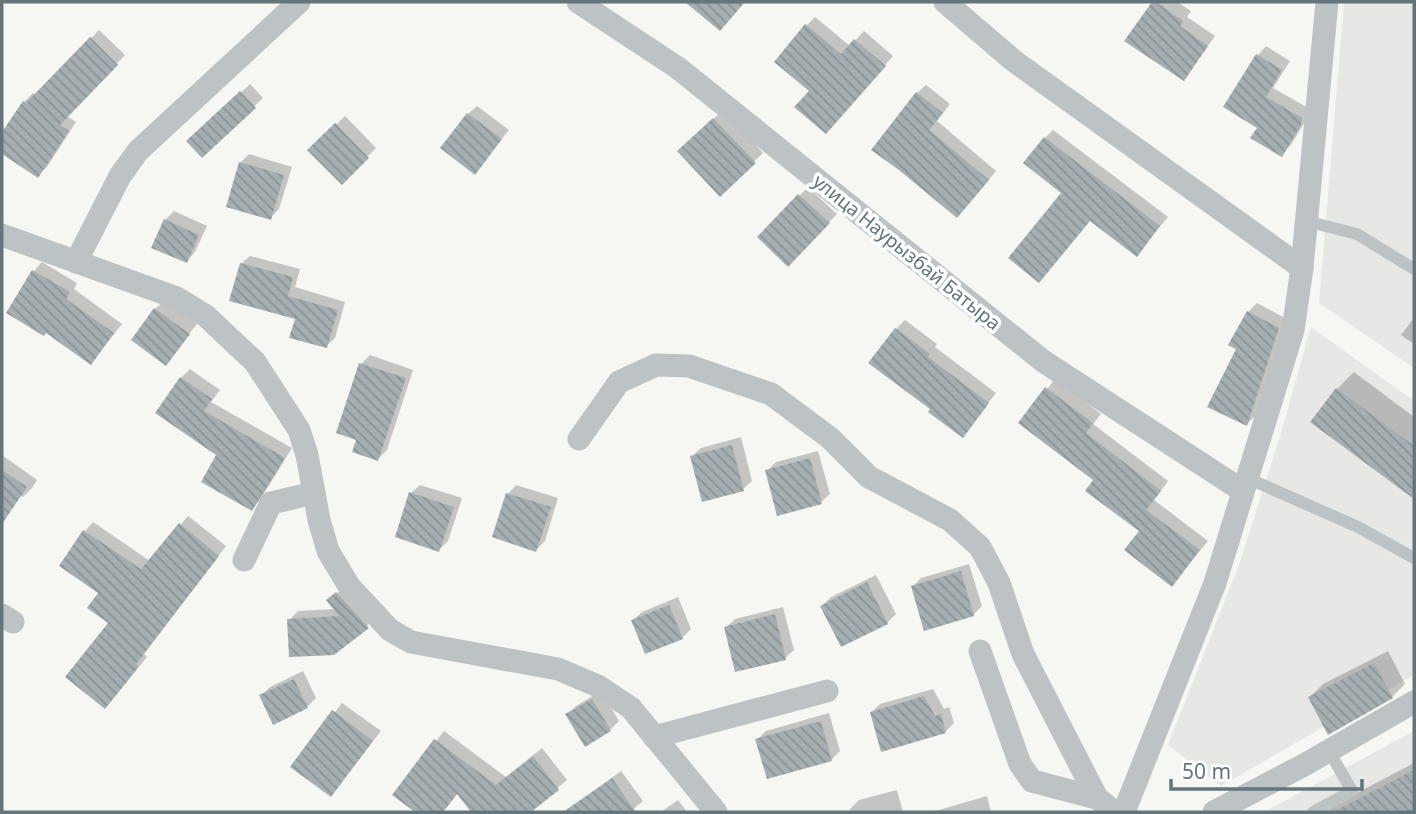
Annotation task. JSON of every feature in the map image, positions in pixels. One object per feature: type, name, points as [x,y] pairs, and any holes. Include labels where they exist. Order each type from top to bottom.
[{"type":"street","points":[[76,262],[120,176],[138,150],[299,2]]},
{"type":"street","name":"улица Наурызбай Батыра","points":[[578,2],[678,68],[1043,361],[1245,485]]},
{"type":"street","points":[[945,2],[1014,61],[1302,268]]},
{"type":"street","points":[[1124,812],[1215,583],[1293,330],[1302,268],[1327,2]]},
{"type":"street","points":[[2,236],[177,298],[206,316],[255,362],[299,430],[328,551],[349,586],[390,630],[411,642],[558,669],[598,686],[631,708],[716,812]]},
{"type":"street","points":[[579,439],[619,382],[656,365],[689,366],[771,394],[830,439],[869,477],[950,520],[980,547],[999,583],[1023,654],[1106,805]]},
{"type":"street","points":[[244,560],[271,503],[314,493]]},
{"type":"street","points":[[980,651],[1020,764],[1032,782],[1106,805]]},
{"type":"street","points":[[654,737],[827,691]]},
{"type":"street","points":[[1214,812],[1414,702]]},
{"type":"lane","points":[[1306,221],[1357,234],[1414,269]]},
{"type":"lane","points":[[1245,485],[1358,527],[1414,558]]},
{"type":"lane","points":[[1313,812],[1352,791],[1329,751]]},
{"type":"shaded area","points":[[1344,2],[1414,2],[1414,368],[1319,303]]},
{"type":"shaded area","points":[[1311,327],[1414,401],[1414,675],[1221,786],[1168,745],[1239,565]]},
{"type":"shaded area","points":[[1414,731],[1414,812],[1264,812]]},
{"type":"building","points":[[685,2],[745,2],[720,31]]},
{"type":"building","points":[[1152,2],[1183,21],[1180,26],[1208,46],[1184,81],[1124,41]]},
{"type":"building","points":[[805,24],[841,54],[854,39],[886,66],[826,134],[794,107],[809,91],[774,62]]},
{"type":"building","points":[[90,37],[118,65],[60,125],[69,131],[38,178],[2,154],[2,132],[23,101],[26,103]]},
{"type":"building","points":[[1256,54],[1282,70],[1266,97],[1302,118],[1301,125],[1282,157],[1250,138],[1257,128],[1223,107]]},
{"type":"building","points":[[240,91],[256,108],[202,158],[186,141]]},
{"type":"building","points":[[916,92],[943,113],[929,130],[989,180],[957,218],[871,150]]},
{"type":"building","points":[[467,113],[502,139],[475,175],[440,148]]},
{"type":"building","points":[[713,118],[756,163],[720,197],[677,151]]},
{"type":"building","points":[[335,123],[369,158],[342,185],[307,150]]},
{"type":"building","points":[[1044,137],[1160,226],[1137,257],[1090,221],[1039,283],[1008,258],[1061,193],[1023,163]]},
{"type":"building","points":[[239,162],[284,175],[271,220],[226,207]]},
{"type":"building","points":[[798,194],[830,223],[788,267],[757,237]]},
{"type":"building","points":[[164,219],[199,235],[187,263],[151,248]]},
{"type":"building","points":[[240,263],[293,277],[288,296],[338,310],[327,348],[289,338],[295,319],[229,301]]},
{"type":"building","points":[[32,270],[70,292],[66,299],[114,333],[91,365],[46,333],[44,336],[6,313]]},
{"type":"building","points":[[154,308],[190,334],[166,366],[131,340]]},
{"type":"building","points":[[1247,311],[1279,328],[1247,426],[1207,407],[1236,349],[1228,345]]},
{"type":"building","points":[[895,328],[989,403],[963,438],[928,412],[930,409],[868,363]]},
{"type":"building","points":[[359,363],[406,378],[378,461],[352,452],[356,440],[336,433]]},
{"type":"building","points":[[180,377],[212,399],[204,411],[285,458],[252,511],[201,482],[216,455],[155,413]]},
{"type":"building","points":[[1045,387],[1093,423],[1086,433],[1161,491],[1146,510],[1200,550],[1172,587],[1124,550],[1139,531],[1085,491],[1093,480],[1018,423]]},
{"type":"building","points":[[1336,388],[1414,446],[1414,499],[1310,422]]},
{"type":"building","points":[[732,445],[744,491],[702,502],[690,456]]},
{"type":"building","points":[[810,458],[822,504],[777,516],[765,470]]},
{"type":"building","points":[[2,470],[27,487],[2,524]]},
{"type":"building","points":[[409,492],[454,507],[439,552],[395,537]]},
{"type":"building","points":[[506,493],[551,507],[536,552],[492,537]]},
{"type":"building","points":[[179,523],[219,556],[105,709],[65,677],[108,623],[87,608],[98,593],[59,566],[83,530],[141,569]]},
{"type":"building","points":[[961,571],[974,616],[924,631],[911,586]]},
{"type":"building","points":[[867,582],[888,624],[841,647],[820,606]]},
{"type":"building","points":[[336,592],[369,628],[334,655],[289,657],[287,619],[339,616],[326,600]]},
{"type":"building","points":[[669,605],[683,639],[645,654],[631,620]]},
{"type":"building","points":[[775,614],[786,660],[735,672],[724,627]]},
{"type":"building","points":[[1374,663],[1393,698],[1328,735],[1308,697]]},
{"type":"building","points":[[294,679],[308,708],[273,725],[259,695]]},
{"type":"building","points":[[924,696],[935,716],[941,714],[946,733],[881,752],[870,712]]},
{"type":"building","points":[[592,699],[611,731],[585,747],[565,714]]},
{"type":"building","points":[[332,710],[373,741],[331,797],[290,767]]},
{"type":"building","points":[[821,721],[832,761],[767,779],[755,739]]},
{"type":"building","points":[[434,739],[496,785],[533,756],[559,790],[531,812],[471,812],[457,794],[443,812],[415,812],[392,795]]},
{"type":"building","points":[[1414,770],[1414,812],[1333,812]]},
{"type":"building","points":[[612,778],[636,812],[563,812]]}]
